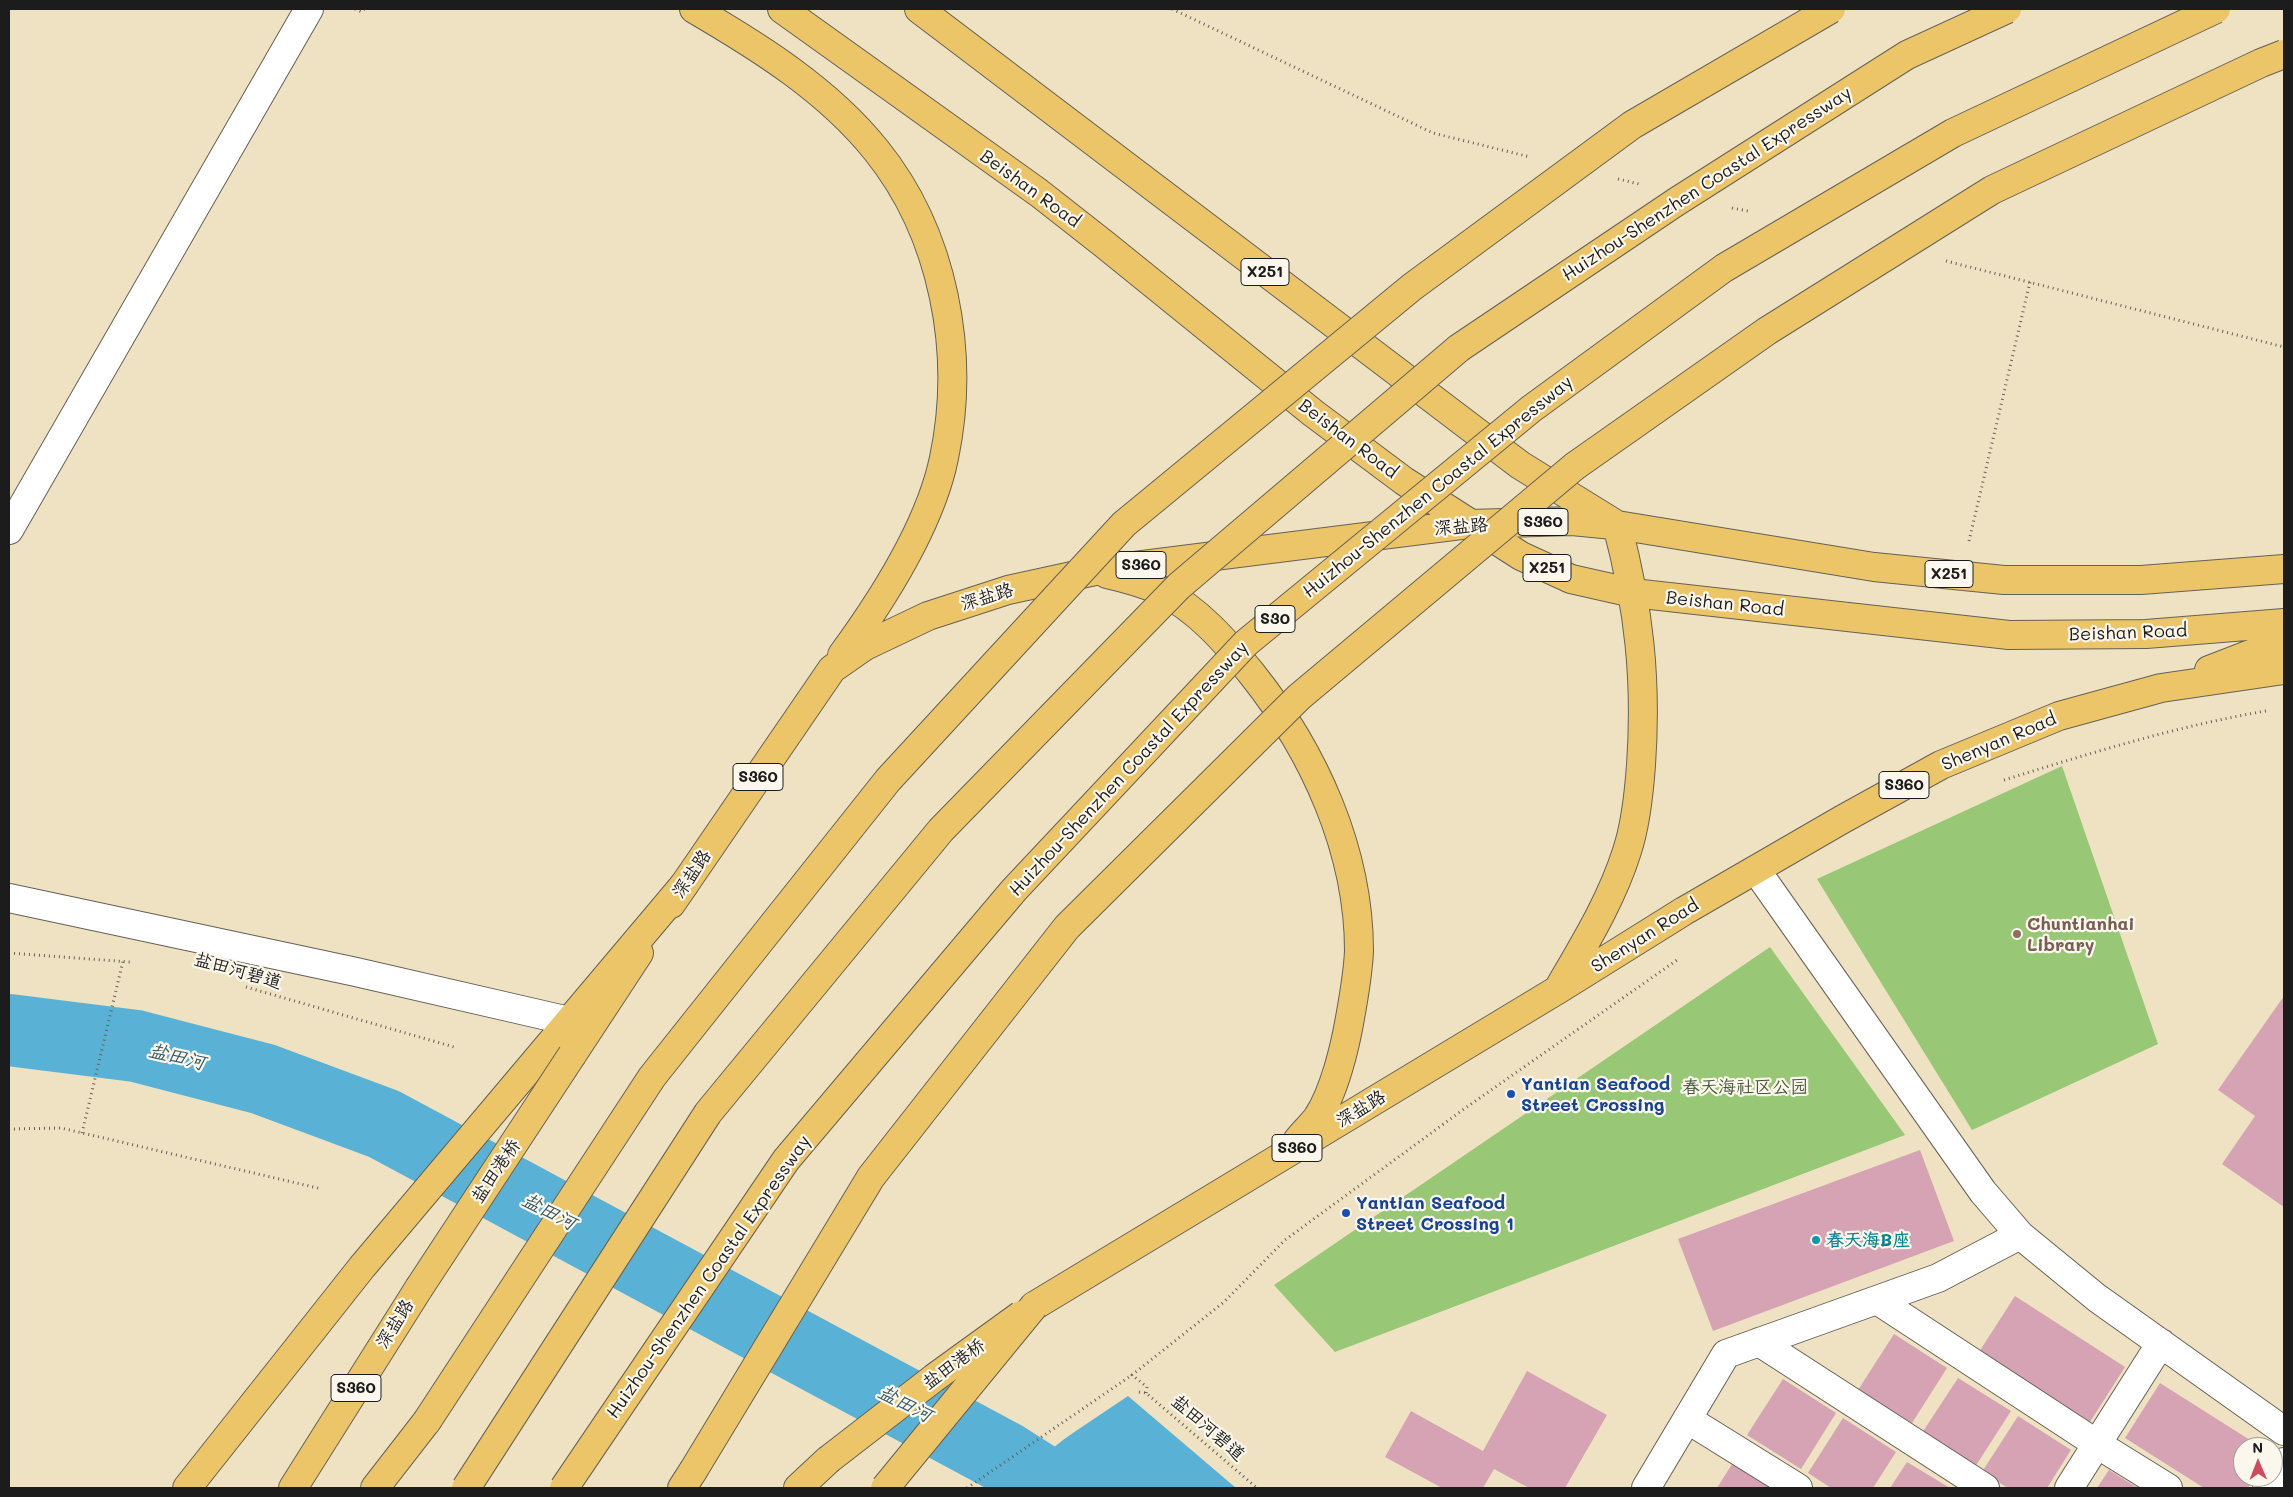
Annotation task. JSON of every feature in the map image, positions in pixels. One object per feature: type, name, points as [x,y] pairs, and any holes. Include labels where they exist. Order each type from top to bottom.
[{"type":"main road","points":[[694,9],[788,68],[837,109],[876,150],[908,198],[931,249],[945,304],[952,355],[951,412],[944,459],[926,511],[902,560],[875,610],[832,669]]},
{"type":"main road","name":"Beishan Road","points":[[782,9],[1039,193],[1312,413],[1404,481],[1468,524],[1521,556],[1571,579],[1632,593],[2009,635],[2146,634],[2284,623]]},
{"type":"main road","name":"X251","points":[[919,9],[1520,465],[1617,525],[1874,567],[2004,580],[2141,580],[2284,569]]},
{"type":"main road","points":[[375,1488],[427,1420],[652,1077],[888,780],[1124,524],[1412,287],[1632,125],[1831,9]]},
{"type":"main road","name":"Huizhou-Shenzhen Coastal Expressway","points":[[466,1488],[708,1113],[941,830],[1179,586],[1459,348],[1676,202],[1906,55],[2007,9]]},
{"type":"main road","name":"Huizhou-Shenzhen Coastal Expressway","points":[[564,1488],[786,1160],[1014,890],[1246,643],[1531,409],[1724,268],[1953,133],[2216,9]]},
{"type":"main road","points":[[688,1480],[877,1169],[1067,927],[1299,697],[1575,466],[1767,331],[1992,190],[2284,54]]},
{"type":"main road","name":"深盐路","points":[[576,1036],[684,885],[832,669],[865,646],[928,616],[1008,590],[1095,571],[1468,524],[1572,521],[1617,525]]},
{"type":"main road","points":[[1559,989],[1604,908],[1628,850],[1639,788],[1644,719],[1640,641],[1617,525]]},
{"type":"main road","points":[[1095,571],[1131,580],[1162,591],[1192,611],[1228,644],[1286,720],[1327,801],[1341,838],[1351,874],[1357,912],[1359,951],[1356,990],[1348,1034],[1335,1078],[1317,1117],[1283,1157]]},
{"type":"main road","points":[[2160,688],[2284,641]]},
{"type":"main road","name":"Shenyan Road","points":[[1559,989],[1684,911],[1941,765],[2059,716],[2160,688],[2284,670]]},
{"type":"main road","name":"深盐路","points":[[1034,1306],[1559,989]]},
{"type":"main road","points":[[187,1488],[362,1267],[499,1104],[576,1036]]},
{"type":"main road","name":"盐田港桥","points":[[419,1288],[576,1036]]},
{"type":"main road","name":"深盐路","points":[[293,1488],[419,1288]]},
{"type":"main road","points":[[885,1488],[1034,1306]]},
{"type":"main road","name":"盐田港桥","points":[[798,1488],[828,1460],[934,1378],[1034,1306]]},
{"type":"street","points":[[9,530],[309,9]]},
{"type":"street","points":[[1756,870],[1983,1192],[2020,1236],[2097,1298],[2284,1432]]},
{"type":"street","points":[[9,898],[356,972],[576,1036]]},
{"type":"street","points":[[1646,1488],[1726,1354],[1938,1278],[2020,1236]]},
{"type":"street","points":[[1877,1300],[2097,1444],[2168,1488]]},
{"type":"street","points":[[1759,1342],[1985,1488]]},
{"type":"street","points":[[2069,1488],[2161,1343]]},
{"type":"street","points":[[1687,1419],[1798,1488]]},
{"type":"street","points":[[2268,1488],[2284,1462]]},
{"type":"path","points":[[355,9],[362,12],[364,9]]},
{"type":"path","points":[[1967,550],[2030,282]]},
{"type":"path","points":[[1996,782],[2103,750],[2224,718],[2267,711]]},
{"type":"path","points":[[9,953],[132,963]]},
{"type":"path","points":[[967,1488],[1132,1375],[1224,1302],[1285,1240],[1464,1109],[1686,954]]},
{"type":"path","points":[[82,1134],[123,962]]},
{"type":"path","name":"盐田河碧道","points":[[243,986],[454,1047]]},
{"type":"path","points":[[9,1130],[61,1128],[322,1190]]},
{"type":"path","points":[[1132,1375],[1147,1386],[1146,1393]]},
{"type":"path","name":"盐田河碧道","points":[[1139,1392],[1146,1393],[1257,1488]]},
{"type":"green space","points":[[2062,766],[2158,1044],[1972,1130],[1817,879]]},
{"type":"green space","name":"春天海社区公园","points":[[1770,947],[1905,1135],[1335,1352],[1274,1285]]},
{"type":"water","points":[[1128,1396],[1236,1488],[991,1488]]},
{"type":"pier","points":[[1091,1418],[1002,1488],[988,1488],[989,1486]]},
{"type":"building","points":[[2284,996],[2284,1207],[2222,1164],[2255,1116],[2218,1090]]},
{"type":"building","name":"春天海B座","points":[[1920,1150],[1954,1241],[1713,1331],[1678,1239]]},
{"type":"building","points":[[2015,1296],[2125,1367],[2090,1422],[1979,1352]]},
{"type":"building","points":[[1894,1334],[1947,1368],[1912,1423],[1858,1390]]},
{"type":"building","points":[[1527,1371],[1607,1415],[1565,1488],[1529,1488],[1494,1469],[1483,1488],[1442,1488],[1385,1457],[1411,1411],[1483,1451]]},
{"type":"building","points":[[1958,1378],[2011,1411],[1975,1467],[1922,1433]]},
{"type":"building","points":[[1783,1379],[1836,1413],[1801,1469],[1747,1435]]},
{"type":"building","points":[[2160,1383],[2245,1437],[2233,1437],[2233,1487],[2249,1487],[2204,1488],[2125,1438]]},
{"type":"building","points":[[2018,1416],[2071,1450],[2047,1488],[2008,1488],[1982,1472]]},
{"type":"building","points":[[1843,1418],[1896,1452],[1873,1488],[1831,1488],[1808,1473]]},
{"type":"building","points":[[1734,1461],[1776,1488],[1717,1488]]},
{"type":"building","points":[[1907,1462],[1950,1488],[1890,1488]]},
{"type":"building","points":[[2109,1470],[2138,1488],[2097,1488]]},
{"type":"waterway","name":"盐田河","points":[[9,1030],[136,1046],[263,1079],[384,1124],[1006,1458],[1053,1488]]},
{"type":"place","name":"Chuntianhai Library","points":[[2017,934]]},
{"type":"place","name":"Yantian Seafood Street Crossing","points":[[1511,1094]]},
{"type":"place","name":"Yantian Seafood Street Crossing 1","points":[[1346,1213]]},
{"type":"place","name":"春天海B座","points":[[1816,1240]]}]
